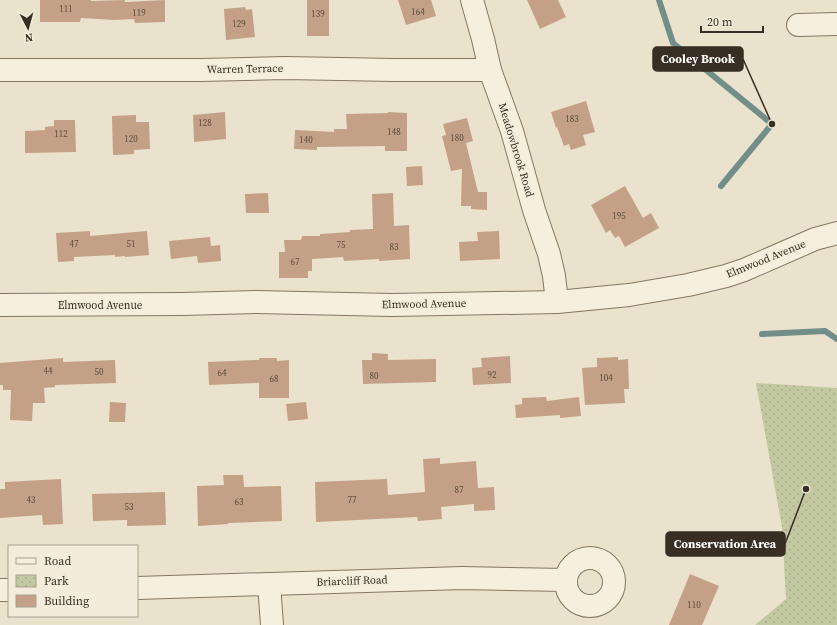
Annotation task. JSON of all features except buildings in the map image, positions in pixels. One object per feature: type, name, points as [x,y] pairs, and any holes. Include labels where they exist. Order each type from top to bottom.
[{"type":"street","name":"Meadowbrook Road","points":[[472,0],[490,70],[512,131],[534,210],[549,254],[554,276],[557,302]]},
{"type":"street","points":[[798,25],[837,24]]},
{"type":"street","name":"Warren Terrace","points":[[0,70],[340,68],[394,70],[490,70]]},
{"type":"street","name":"Elmwood Avenue","points":[[0,305],[256,302],[400,304],[557,302],[629,295],[688,285],[726,276],[744,270],[815,239],[837,233]]},
{"type":"street","name":"Briarcliff Road","points":[[138,588],[462,578],[566,580]]},
{"type":"street","points":[[269,584],[272,625]]},
{"type":"green space","points":[[756,383],[837,388],[837,625],[755,625],[786,599],[782,527]]},
{"type":"waterway","points":[[659,0],[673,43],[772,124],[721,186]]},
{"type":"waterway","points":[[762,334],[825,331],[837,339]]},
{"type":"place","name":"Cooley Brook","points":[[772,124]]},
{"type":"place","name":"Conservation Area","points":[[806,489]]}]
